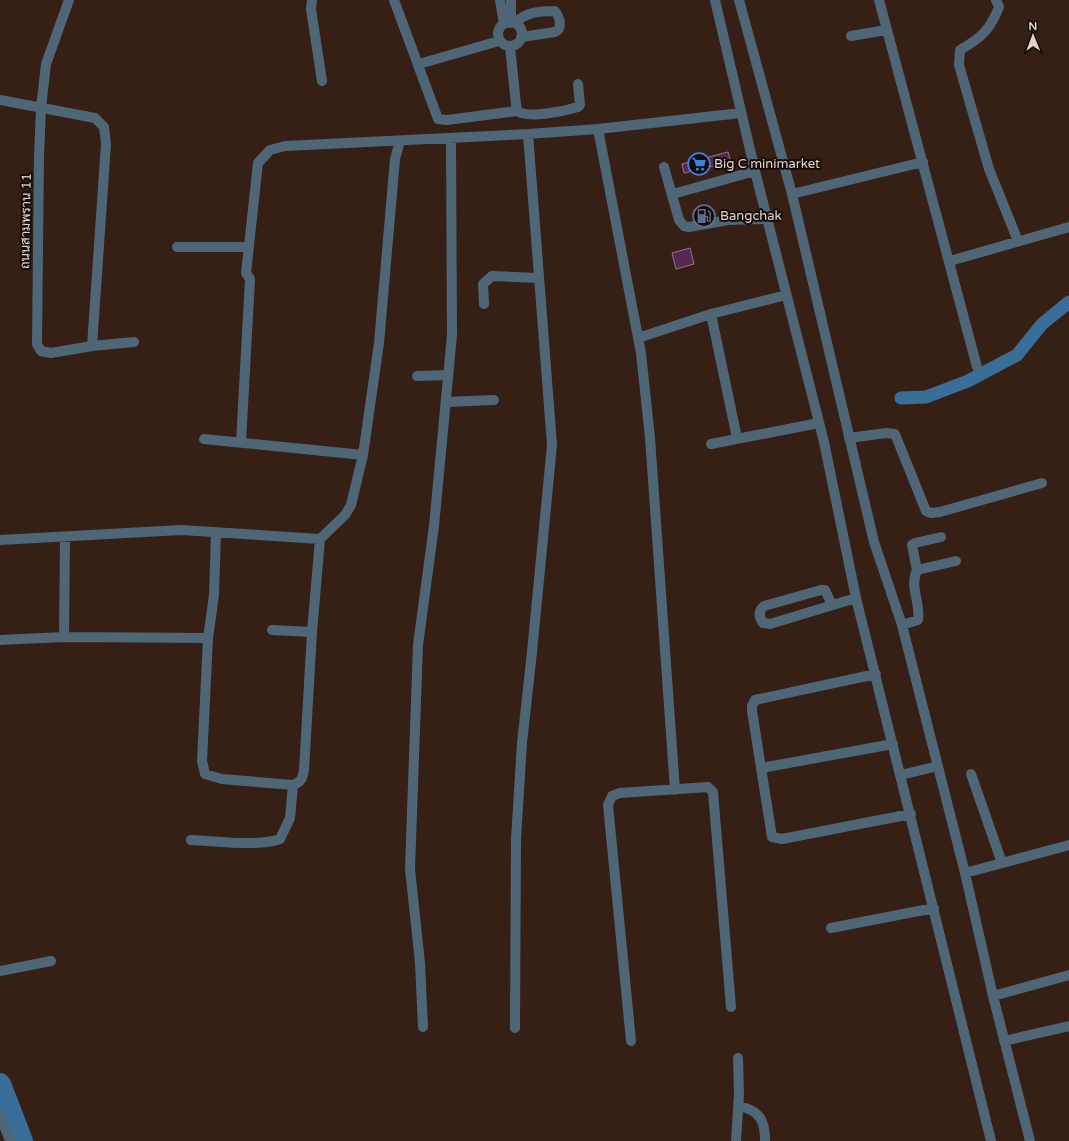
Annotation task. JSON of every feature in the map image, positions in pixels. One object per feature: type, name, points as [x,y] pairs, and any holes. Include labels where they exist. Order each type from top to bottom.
[{"type":"street","name":"ถนนสามพราน 11","points":[[69,0],[46,64],[41,108],[37,344],[41,351],[51,353],[92,346],[134,342]]},
{"type":"street","points":[[312,0],[311,9],[322,81]]},
{"type":"street","points":[[394,0],[419,64],[438,119],[447,120],[518,111],[520,113],[536,114],[578,107],[580,105],[578,84]]},
{"type":"street","points":[[500,0],[510,23],[520,29],[522,37]]},
{"type":"street","points":[[510,23],[512,0]]},
{"type":"street","points":[[715,0],[755,171],[819,423],[856,598],[991,1141]]},
{"type":"street","points":[[739,0],[792,194],[874,542],[902,624],[965,873],[993,996],[1030,1141]]},
{"type":"street","points":[[879,0],[950,261],[977,367]]},
{"type":"street","points":[[996,0],[999,7],[993,22],[980,38],[960,50],[959,65],[989,169],[1018,241]]},
{"type":"street","points":[[499,41],[498,31],[522,15],[549,11],[555,11],[558,14],[560,25],[559,29],[555,32],[522,37],[517,44],[510,47]]},
{"type":"street","points":[[851,36],[886,30]]},
{"type":"street","points":[[419,64],[499,41],[510,47]]},
{"type":"street","points":[[510,47],[518,111]]},
{"type":"street","points":[[0,100],[95,118],[104,128],[106,144],[92,346]]},
{"type":"street","points":[[241,442],[250,279],[246,273],[258,163],[270,150],[285,146],[400,141],[598,129],[741,113]]},
{"type":"street","points":[[598,129],[638,338],[650,438],[675,790]]},
{"type":"street","points":[[515,1028],[516,838],[521,750],[535,629],[552,445],[528,134]]},
{"type":"street","points":[[423,1027],[420,963],[410,869],[418,645],[434,526],[447,402],[452,335],[451,138]]},
{"type":"street","points":[[216,532],[214,595],[208,638],[202,761],[205,774],[222,779],[293,785],[299,782],[303,777],[304,770],[312,632],[320,539],[345,515],[352,505],[364,455],[379,343],[395,159],[400,141]]},
{"type":"street","points":[[792,194],[923,162]]},
{"type":"street","points":[[664,166],[679,220],[684,226],[689,227],[728,220],[767,219]]},
{"type":"street","points":[[673,194],[755,171]]},
{"type":"street","points":[[950,261],[1069,227]]},
{"type":"street","points":[[177,247],[249,247]]},
{"type":"street","points":[[484,304],[483,284],[492,276],[539,278]]},
{"type":"street","points":[[638,338],[711,314],[786,295]]},
{"type":"street","points":[[711,314],[737,438]]},
{"type":"street","points":[[417,376],[448,374]]},
{"type":"street","points":[[447,402],[494,400]]},
{"type":"street","points":[[711,444],[819,423]]},
{"type":"street","points":[[849,438],[886,432],[895,434],[926,511],[931,513],[940,512],[1042,483]]},
{"type":"street","points":[[204,439],[364,455]]},
{"type":"street","points":[[0,540],[181,530],[320,539]]},
{"type":"street","points":[[64,637],[65,537]]},
{"type":"street","points":[[902,624],[918,620],[914,587],[914,577],[917,570],[912,545],[941,537]]},
{"type":"street","points":[[917,570],[956,561]]},
{"type":"street","points":[[832,605],[828,593],[825,590],[821,590],[764,606],[760,610],[759,616],[763,622],[770,624],[856,598]]},
{"type":"street","points":[[272,630],[312,632]]},
{"type":"street","points":[[0,640],[64,637],[208,638]]},
{"type":"street","points":[[876,674],[755,700],[752,706],[752,711],[772,837],[774,839],[782,839],[910,814]]},
{"type":"street","points":[[761,768],[893,744]]},
{"type":"street","points":[[901,775],[938,766]]},
{"type":"street","points":[[971,774],[1002,863]]},
{"type":"street","points":[[191,840],[271,843],[280,839],[290,818],[293,785]]},
{"type":"street","points":[[631,1041],[608,806],[612,796],[620,793],[708,787],[714,797],[731,1007]]},
{"type":"street","points":[[965,873],[1069,845]]},
{"type":"street","points":[[831,928],[934,908]]},
{"type":"street","points":[[0,971],[51,961]]},
{"type":"street","points":[[993,996],[1069,974]]},
{"type":"street","points":[[1004,1041],[1069,1026]]},
{"type":"street","points":[[736,1141],[739,1106],[738,1058]]},
{"type":"street","points":[[739,1106],[749,1108],[759,1116],[765,1127],[765,1141]]},
{"type":"street","points":[[0,1115],[10,1141]]},
{"type":"building","name":"Big C minimarket","points":[[728,152],[731,162],[684,173],[682,164]]},
{"type":"building","points":[[690,248],[694,264],[676,269],[672,253]]},
{"type":"waterway","points":[[901,398],[926,397],[968,381],[1017,355],[1042,324],[1069,302]]},
{"type":"waterway","points":[[0,1084],[22,1141]]},
{"type":"place","name":"Big C minimarket","points":[[699,164]]},
{"type":"place","name":"Bangchak","points":[[704,216]]}]
